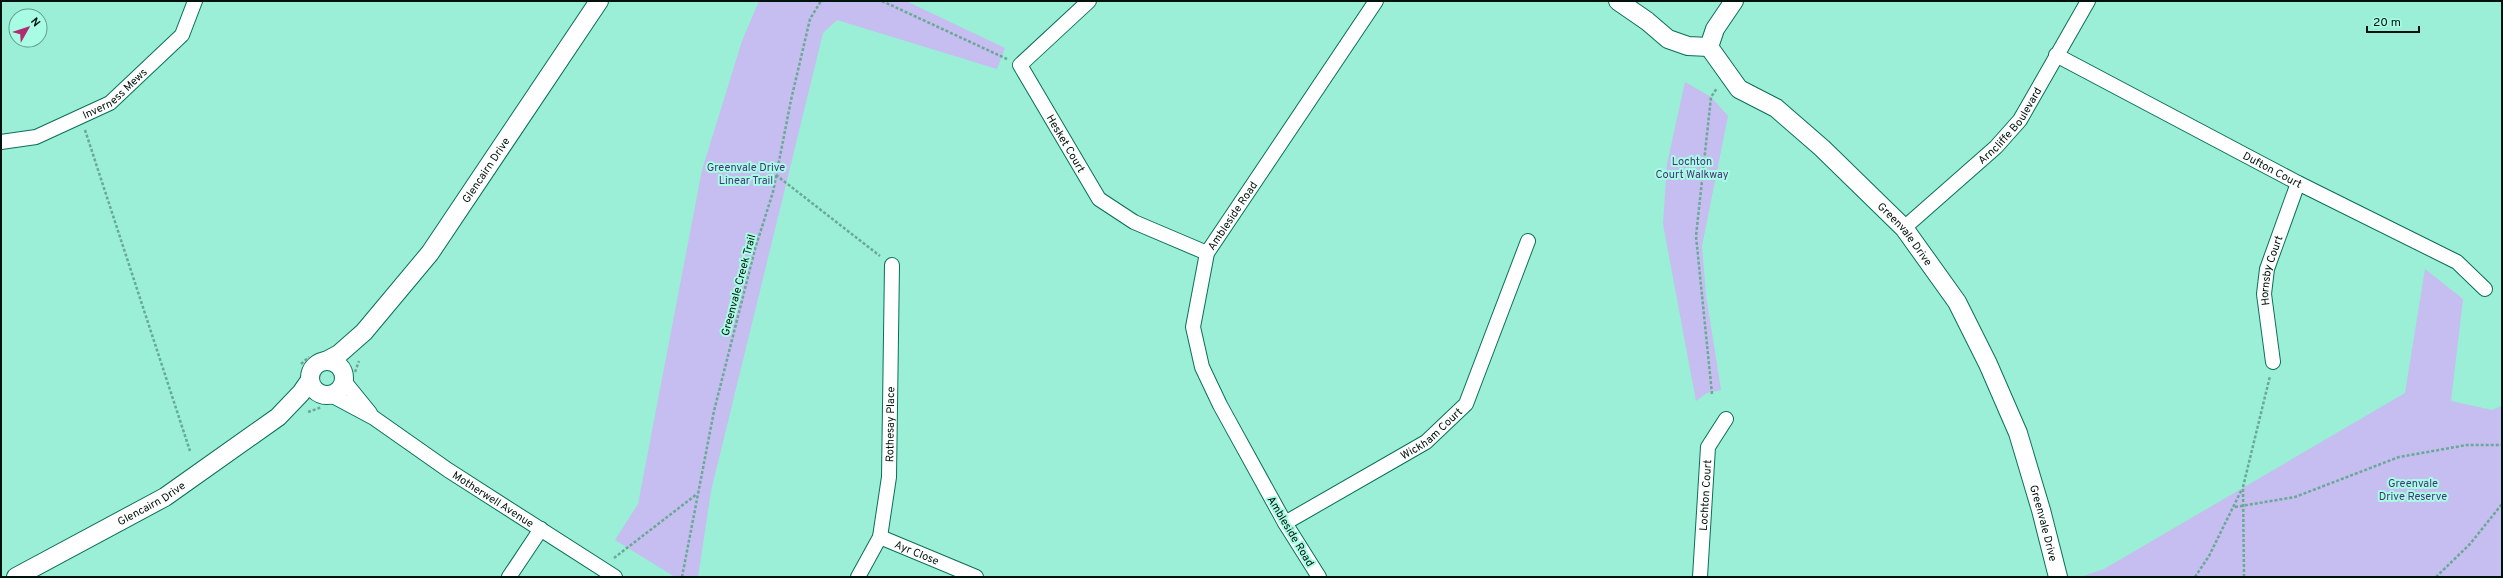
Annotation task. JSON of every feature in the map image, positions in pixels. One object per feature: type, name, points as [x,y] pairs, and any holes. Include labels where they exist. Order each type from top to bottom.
[{"type":"street","name":"Inverness Mews","points":[[1,142],[36,137],[110,103],[182,35],[195,1]]},
{"type":"street","name":"Glencairn Drive","points":[[16,577],[165,497],[278,417],[301,393],[310,380],[312,369],[321,362],[339,354],[364,332],[430,253],[599,1]]},
{"type":"street","points":[[1020,65],[1089,1]]},
{"type":"street","name":"Ambleside Road","points":[[1319,577],[1285,523],[1220,405],[1202,367],[1193,327],[1207,253],[1376,1]]},
{"type":"street","points":[[1618,1],[1647,20],[1668,39],[1688,46],[1709,47],[1715,29],[1734,1]]},
{"type":"street","name":"Arncliffe Boulevard","points":[[1904,228],[1996,147],[2020,120],[2088,1]]},
{"type":"street","name":"Greenvale Drive","points":[[1709,47],[1739,89],[1776,108],[1822,148],[1904,228],[1957,302],[1988,364],[2018,433],[2041,510],[2058,577]]},
{"type":"street","name":"Dufton Court","points":[[2056,55],[2298,183],[2457,262],[2485,289]]},
{"type":"street","name":"Hesket Court","points":[[1020,65],[1099,199],[1134,222],[1207,253]]},
{"type":"street","name":"Hornsby Court","points":[[2273,362],[2264,294],[2267,268],[2298,183]]},
{"type":"street","name":"Wickham Court","points":[[1285,523],[1426,442],[1466,404],[1528,241]]},
{"type":"street","name":"Rothesay Place","points":[[858,577],[880,537],[889,477],[892,265]]},
{"type":"street","name":"Glencairn Drive","points":[[278,417],[297,410],[341,388],[348,377],[364,332]]},
{"type":"street","points":[[326,361],[336,363],[348,377]]},
{"type":"street","name":"Motherwell Avenue","points":[[348,377],[374,418]]},
{"type":"street","points":[[310,380],[316,392],[328,395]]},
{"type":"street","name":"Motherwell Avenue","points":[[328,395],[374,418],[448,470],[615,577]]},
{"type":"street","name":"Lochton Court","points":[[1700,577],[1708,447],[1726,419]]},
{"type":"street","points":[[509,577],[540,528]]},
{"type":"street","name":"Ayr Close","points":[[880,537],[976,577]]},
{"type":"path","name":"Greenvale Creek Trail","points":[[682,577],[714,411],[776,175],[810,18],[821,1]]},
{"type":"path","points":[[882,1],[1020,65]]},
{"type":"path","points":[[1712,394],[1696,236],[1711,98],[1719,86]]},
{"type":"path","points":[[81,116],[190,451]]},
{"type":"path","points":[[776,175],[892,265]]},
{"type":"path","points":[[348,377],[360,359]]},
{"type":"path","points":[[2195,577],[2235,507],[2244,487],[2273,362]]},
{"type":"path","points":[[2235,507],[2302,495],[2399,457],[2467,445],[2502,445]]},
{"type":"path","points":[[2244,487],[2244,577]]},
{"type":"path","points":[[601,568],[697,493]]},
{"type":"path","points":[[2436,577],[2470,544],[2502,504]]},
{"type":"green space","name":"Greenvale Drive Linear Trail","points":[[759,1],[906,1],[1005,48],[997,69],[837,20],[823,33],[711,491],[698,577],[675,577],[615,540],[638,504],[702,170],[742,41]]},
{"type":"green space","name":"Lochton Court Walkway","points":[[1685,82],[1711,97],[1728,116],[1702,246],[1706,295],[1721,390],[1707,393],[1696,401],[1663,224],[1667,164]]},
{"type":"green space","name":"Greenvale Drive Reserve","points":[[2425,269],[2463,299],[2451,401],[2492,410],[2502,406],[2502,577],[2080,577],[2104,569],[2405,393]]}]
